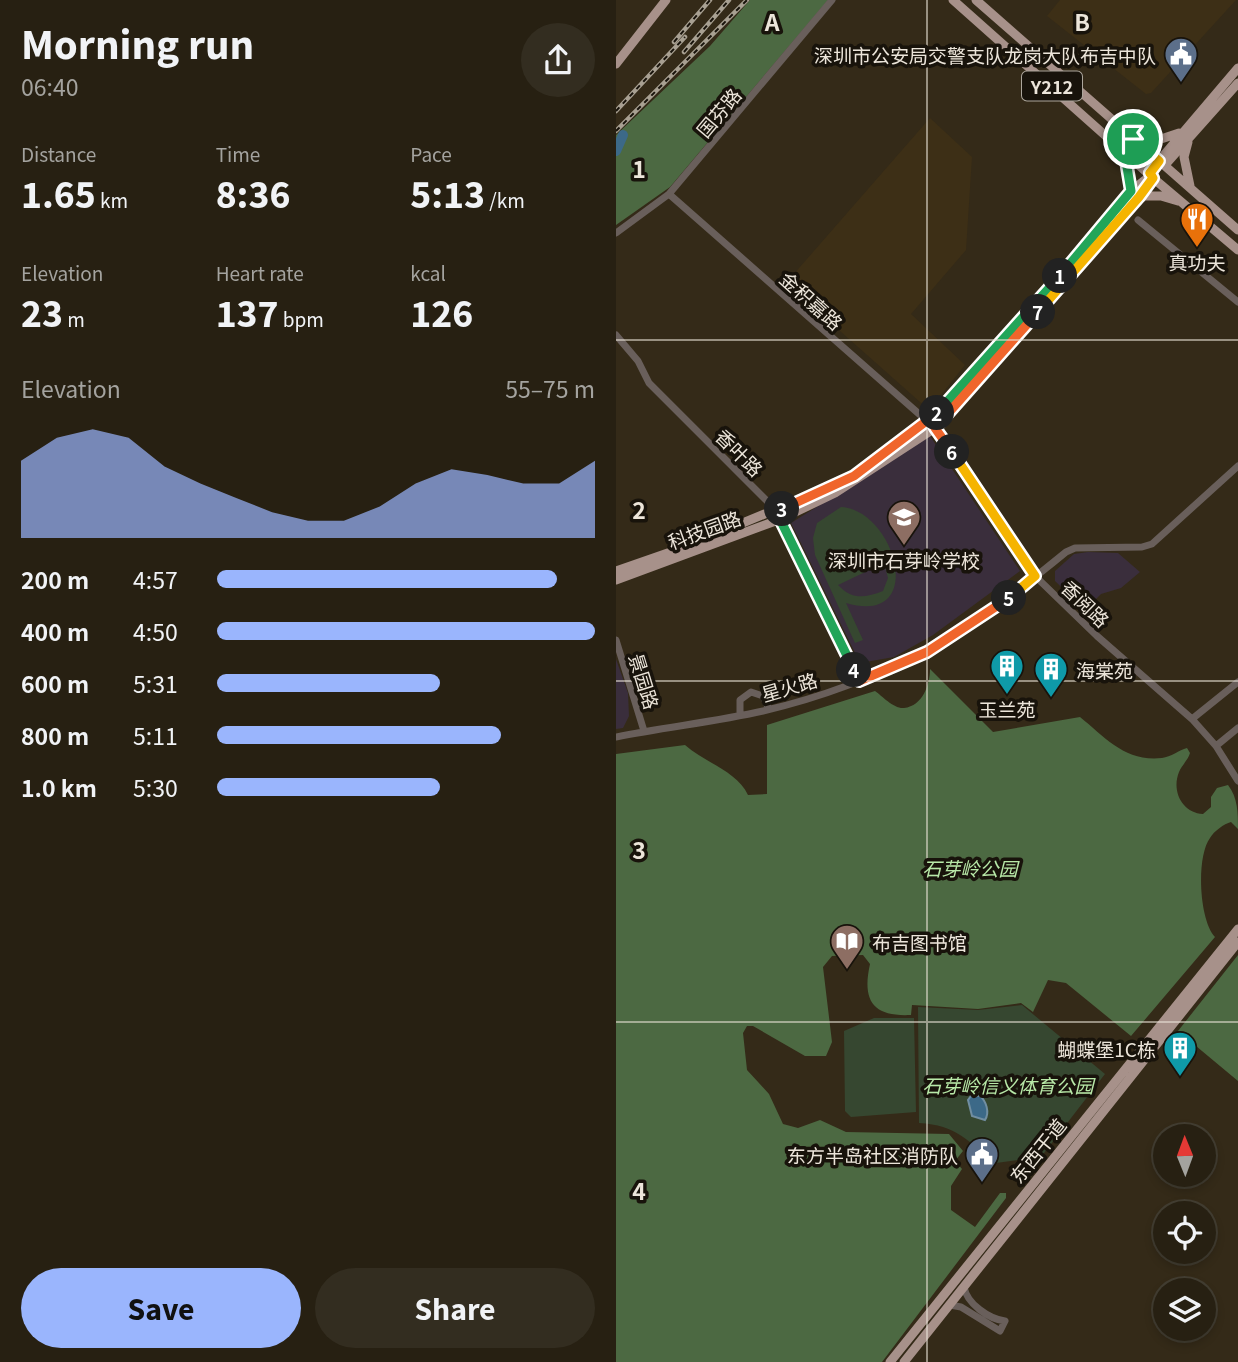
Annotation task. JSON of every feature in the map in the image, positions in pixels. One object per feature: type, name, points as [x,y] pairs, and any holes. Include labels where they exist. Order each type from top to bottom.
[{"type":"main road","points":[[616,64],[666,0]]},
{"type":"main road","name":"Y212","points":[[953,0],[1151,177],[1238,250]]},
{"type":"main road","name":"Y212","points":[[975,0],[1238,230]]},
{"type":"main road","points":[[1162,163],[1184,130],[1238,68]]},
{"type":"main road","points":[[1162,163],[1193,135],[1238,83]]},
{"type":"main road","points":[[1118,125],[1141,138],[1155,141],[1184,130]]},
{"type":"main road","points":[[1190,188],[1184,158],[1193,135]]},
{"type":"main road","points":[[1133,139],[1119,147],[1126,161],[1135,194],[1184,202]]},
{"type":"main road","name":"科技园路","points":[[616,580],[779,515],[854,476],[932,425],[1063,273],[1151,177]]},
{"type":"main road","name":"科技园路","points":[[616,571],[779,515]]},
{"type":"main road","name":"东西干道","points":[[890,1362],[1238,929]]},
{"type":"main road","name":"东西干道","points":[[904,1362],[1238,943]]},
{"type":"street","name":"国芬路","points":[[616,233],[669,194],[832,0]]},
{"type":"street","name":"科技园路","points":[[1151,177],[1162,163]]},
{"type":"street","name":"金积嘉路","points":[[669,194],[932,425]]},
{"type":"street","points":[[1138,220],[1238,302]]},
{"type":"street","name":"香叶路","points":[[616,335],[638,361],[649,383],[779,515],[859,681]]},
{"type":"street","name":"香阅路","points":[[932,425],[1035,576],[1097,636],[1192,719],[1216,746],[1238,781]]},
{"type":"street","name":"星火路","points":[[616,737],[769,709],[859,681],[927,652],[986,614],[1075,548],[1142,547],[1152,544],[1238,466]]},
{"type":"street","name":"景园路","points":[[616,640],[644,732]]},
{"type":"street","points":[[1192,719],[1238,682]]},
{"type":"street","points":[[740,715],[740,700],[751,692],[763,696],[769,709]]},
{"type":"street","points":[[1216,746],[1238,727]]},
{"type":"street","points":[[950,1305],[961,1307],[1000,1331],[1005,1321],[992,1318],[967,1297],[964,1287]]},
{"type":"shaded area","points":[[1060,0],[1236,0],[1151,93],[1146,94],[1047,16]]},
{"type":"shaded area","points":[[930,118],[972,157],[966,250],[911,314],[965,365],[929,410],[786,283]]},
{"type":"shaded area","name":"深圳市石芽岭学校","points":[[930,436],[1020,571],[933,635],[894,657],[860,663],[791,523]]},
{"type":"shaded area","points":[[1118,553],[1140,572],[1121,588],[1101,594],[1085,610],[1055,581],[1055,571],[1074,554]]},
{"type":"shaded area","points":[[616,659],[628,693],[629,716],[623,728],[616,729]]},
{"type":"green space","points":[[750,0],[828,0],[670,187],[616,225],[616,135],[710,46]]},
{"type":"green space","points":[[841,507],[860,513],[877,527],[888,545],[895,565],[895,584],[888,599],[872,606],[846,603],[863,640],[855,643],[815,555],[813,538],[817,523]],"holes":[[[884,563],[888,578],[883,591],[865,596],[848,593],[838,585]]]},
{"type":"green space","name":"石芽岭公园","points":[[930,669],[993,732],[1080,717],[1117,747],[1137,756],[1162,758],[1187,748],[1190,753],[1179,772],[1177,787],[1185,806],[1196,813],[1203,814],[1211,807],[1211,797],[1217,788],[1228,785],[1236,800],[1238,829],[1231,822],[1212,835],[1206,847],[1201,873],[1206,917],[1215,937],[1131,1036],[1066,983],[1048,980],[1033,1012],[1021,1003],[978,1009],[912,1005],[911,1015],[887,1013],[873,1004],[869,996],[870,964],[863,955],[832,956],[823,967],[832,1042],[826,1056],[805,1056],[753,1026],[747,1026],[743,1033],[747,1070],[769,1094],[783,1124],[798,1128],[820,1120],[846,1132],[949,1134],[963,1151],[955,1161],[962,1169],[951,1186],[951,1210],[975,1227],[1000,1193],[1006,1193],[1006,1198],[882,1362],[616,1362],[616,754],[685,745],[729,773],[748,795],[767,794],[767,725],[875,691],[896,706],[911,706],[921,699],[929,681]]},
{"type":"green space","points":[[1238,955],[1238,1081],[1178,1031]]},
{"type":"green space","name":"石芽岭信义体育公园","points":[[1022,1005],[1105,1074],[1041,1157],[996,1163],[952,1131],[919,1123],[918,1007],[978,1010]]},
{"type":"green space","points":[[874,1018],[914,1018],[916,1112],[851,1117],[845,1111],[844,1031]]},
{"type":"water","points":[[971,1096],[980,1096],[984,1101],[987,1110],[985,1120],[972,1116],[968,1100]]},
{"type":"waterway","points":[[616,151],[623,135]]},
{"type":"railway","points":[[674,42],[710,0]]},
{"type":"railway","points":[[684,52],[729,0]]},
{"type":"railway","points":[[616,131],[747,0]]},
{"type":"railway","points":[[616,111],[685,37]]},
{"type":"place","name":"深圳市公安局交警支队龙岗大队布吉中队","points":[[1181,84]]},
{"type":"place","name":"真功夫","points":[[1197,249]]},
{"type":"place","name":"深圳市石芽岭学校","points":[[904,547]]},
{"type":"place","name":"玉兰苑","points":[[1007,696]]},
{"type":"place","name":"海棠苑","points":[[1051,699]]},
{"type":"place","name":"布吉图书馆","points":[[847,971]]},
{"type":"place","name":"蝴蝶堡1C栋","points":[[1180,1078]]},
{"type":"place","name":"东方半岛社区消防队","points":[[982,1184]]},
{"type":"route","points":[[1133,139],[1159,161],[1149,175],[1153,178],[935,428],[1035,576],[1019,591],[927,652],[859,681],[776,511],[854,476],[929,422],[1063,273],[1131,191],[1126,161],[1116,144],[1122,150],[1133,139]]}]
